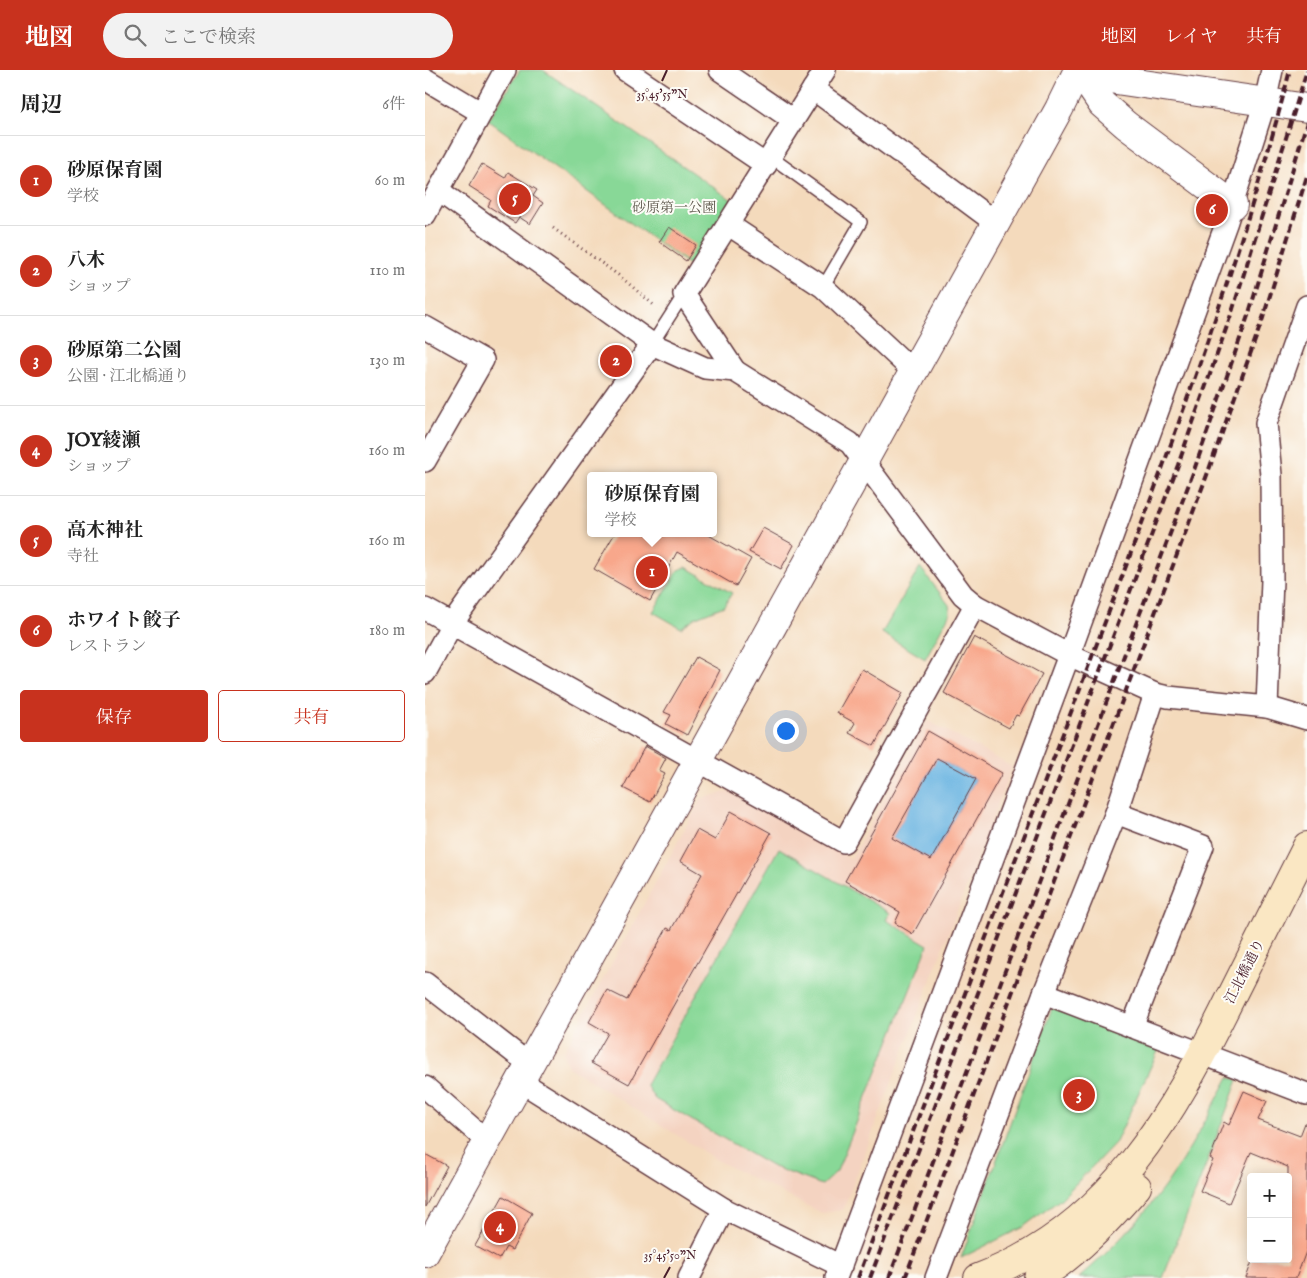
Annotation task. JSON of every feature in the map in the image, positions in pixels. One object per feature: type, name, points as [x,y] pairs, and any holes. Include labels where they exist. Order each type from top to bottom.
[{"type":"main road","name":"江北橋通り","points":[[1038,1278],[1076,1251],[1101,1228],[1137,1187],[1150,1167],[1180,1096],[1307,846]]},
{"type":"main road","name":"江北橋通り","points":[[978,1278],[1003,1269],[1035,1251],[1079,1220],[1109,1192],[1180,1096]]},
{"type":"street","points":[[425,216],[480,112],[505,70]]},
{"type":"street","points":[[625,70],[768,161]]},
{"type":"street","points":[[720,70],[793,120]]},
{"type":"street","points":[[825,70],[684,294],[735,371],[850,443],[963,594],[975,605],[1069,655],[1155,694],[1267,707],[1307,719]]},
{"type":"street","points":[[1079,70],[1109,79],[1307,108]]},
{"type":"street","points":[[1079,70],[1102,104],[1120,120],[1233,205]]},
{"type":"street","points":[[425,1253],[1059,110],[1079,70]]},
{"type":"street","points":[[425,983],[516,1054],[525,1072],[724,1209],[839,1272],[1069,655],[1233,205],[1265,102],[1272,70]]},
{"type":"street","points":[[425,79],[480,112]]},
{"type":"street","points":[[813,88],[996,223]]},
{"type":"street","points":[[439,191],[652,344],[705,368],[735,371]]},
{"type":"street","points":[[729,224],[823,287],[914,372]]},
{"type":"street","points":[[1267,707],[1272,580],[1271,475],[1266,424],[1307,306]]},
{"type":"street","points":[[425,327],[483,360],[425,461]]},
{"type":"street","points":[[425,673],[452,624],[652,344]]},
{"type":"street","points":[[425,609],[844,842],[975,605]]},
{"type":"street","points":[[936,1278],[1044,993],[1116,813],[1155,694]]},
{"type":"street","points":[[1116,813],[1203,846],[1132,1027]]},
{"type":"street","points":[[1044,993],[1307,1094]]},
{"type":"street","points":[[425,1087],[487,1141]]},
{"type":"street","points":[[689,1278],[724,1209]]},
{"type":"lane","points":[[768,161],[861,222],[823,287]]},
{"type":"lane","points":[[652,344],[684,294]]},
{"type":"path","points":[[553,228],[621,277],[662,312]]},
{"type":"shaded area","points":[[927,720],[1012,767],[843,1210],[822,1213],[720,1162],[568,1067],[563,1053],[701,799],[729,791],[851,859]]},
{"type":"green space","name":"砂原第一公園","points":[[520,70],[543,70],[732,200],[689,265],[488,120]]},
{"type":"green space","points":[[686,567],[732,593],[724,606],[696,617],[681,628],[653,612],[678,570]]},
{"type":"green space","points":[[920,567],[949,605],[950,613],[925,659],[882,633]]},
{"type":"green space","points":[[779,848],[890,913],[886,920],[928,945],[837,1171],[822,1185],[771,1166],[655,1099],[646,1085]]},
{"type":"green space","points":[[1052,1008],[1159,1049],[1116,1142],[1061,1199],[1023,1227],[961,1258]]},
{"type":"green space","points":[[1229,1077],[1238,1080],[1163,1278],[1079,1278],[1125,1234],[1165,1186],[1191,1146]]},
{"type":"water","points":[[937,758],[976,779],[931,860],[892,838]]},
{"type":"building","points":[[482,164],[505,178],[508,172],[537,190],[533,196],[543,203],[530,224],[519,217],[515,223],[488,206],[491,200],[469,186]]},
{"type":"building","points":[[669,227],[696,245],[686,261],[659,242]]},
{"type":"building","points":[[763,528],[794,545],[781,569],[749,552]]},
{"type":"building","points":[[613,537],[712,537],[751,559],[736,586],[677,552],[650,601],[594,569]]},
{"type":"building","points":[[974,637],[1042,674],[1019,716],[1016,715],[1009,728],[944,693]]},
{"type":"building","points":[[696,657],[720,670],[687,735],[666,724],[671,715],[664,712]]},
{"type":"building","points":[[862,669],[903,693],[874,746],[849,733],[855,723],[837,713]]},
{"type":"building","points":[[928,731],[1002,773],[913,934],[895,923],[900,912],[845,881]],"holes":[[[937,758],[976,779],[931,860],[892,838]]]},
{"type":"building","points":[[645,746],[666,758],[659,771],[665,774],[650,802],[623,788]]},
{"type":"building","points":[[731,811],[771,833],[629,1084],[591,1063],[608,1033],[589,1022],[607,990],[627,1000],[667,928],[671,930],[702,874],[680,861],[697,830],[715,840]]},
{"type":"building","points":[[1244,1091],[1267,1101],[1258,1120],[1300,1136],[1305,1123],[1307,1123],[1307,1249],[1296,1278],[1246,1278],[1252,1263],[1292,1263],[1292,1173],[1288,1173],[1288,1167],[1251,1152],[1229,1203],[1200,1191],[1213,1160],[1210,1158],[1224,1122],[1229,1125]]},
{"type":"building","points":[[425,1154],[447,1166],[425,1207]]},
{"type":"building","points":[[503,1196],[532,1213],[512,1250],[506,1247],[499,1259],[475,1246]]},
{"type":"railway","points":[[858,1278],[1172,442],[1247,220],[1290,70]]},
{"type":"railway","points":[[870,1278],[1178,465],[1233,309],[1307,70]]},
{"type":"railway","points":[[889,1278],[1193,473],[1249,313],[1307,122]]},
{"type":"railway","points":[[905,1278],[1207,475],[1263,318],[1307,176]]},
{"type":"place","name":"高木神社","points":[[515,199]]},
{"type":"place","name":"ホワイト餃子","points":[[1212,210]]},
{"type":"place","name":"八木","points":[[616,361]]},
{"type":"place","name":"砂原保育園","points":[[652,572]]},
{"type":"place","name":"砂原第二公園","points":[[1079,1095]]},
{"type":"place","name":"JOY綾瀬","points":[[500,1227]]}]
